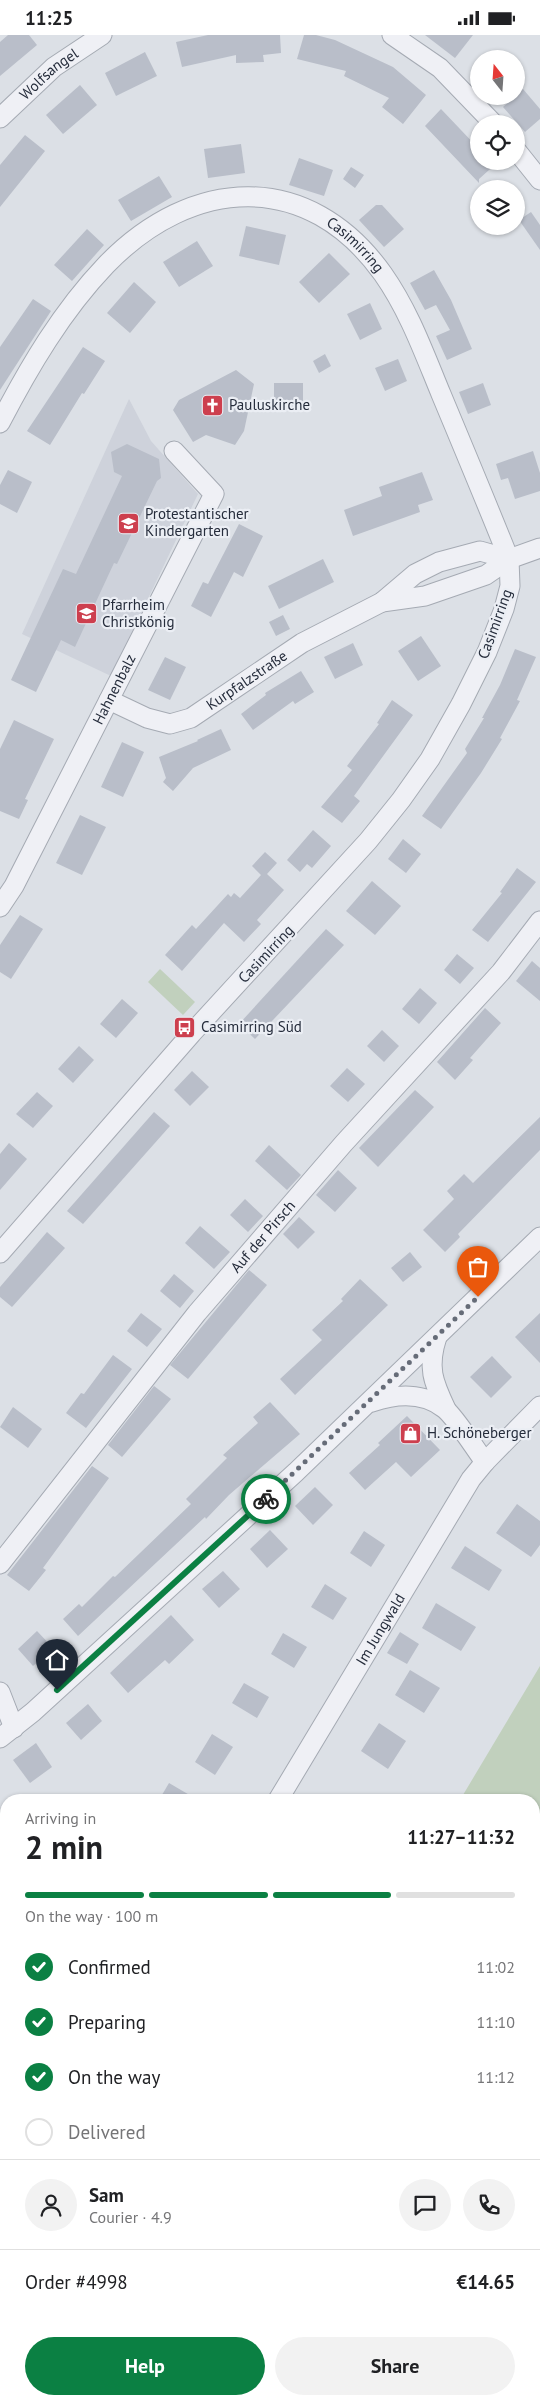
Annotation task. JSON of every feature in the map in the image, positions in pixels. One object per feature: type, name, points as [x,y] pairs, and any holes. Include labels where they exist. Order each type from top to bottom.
[{"type":"street","name":"Wolfsangel","points":[[0,118],[54,67],[102,35]]},
{"type":"street","points":[[392,35],[440,69],[485,115]]},
{"type":"street","points":[[525,161],[540,180]]},
{"type":"street","name":"Casimirring","points":[[0,423],[43,347],[66,314],[107,264],[130,244],[152,228],[200,203],[242,197],[265,197],[291,203],[328,219],[346,231],[396,293],[417,337],[509,559],[510,586],[504,609],[461,704],[430,759],[401,800],[368,841],[192,1033],[0,1253]]},
{"type":"street","name":"Hahnenbalz","points":[[0,907],[14,886],[214,494],[174,451]]},
{"type":"street","name":"Kurpfalzstraße","points":[[382,602],[425,596],[486,575],[509,559],[540,548]]},
{"type":"street","name":"Kurpfalzstraße","points":[[109,700],[147,718],[170,724],[192,718],[302,643],[382,602],[415,574],[439,562],[480,551],[509,559]]},
{"type":"street","name":"Auf der Pirsch","points":[[0,1564],[196,1313],[344,1143],[501,972],[540,921]]},
{"type":"street","points":[[0,1692],[7,1733],[33,1712],[368,1403],[540,1237]]},
{"type":"street","points":[[438,1335],[431,1361],[432,1375],[446,1409],[485,1462]]},
{"type":"street","points":[[368,1403],[392,1395],[408,1395],[428,1400],[446,1409]]},
{"type":"street","name":"Im Jungwald","points":[[282,1794],[471,1479],[485,1462],[540,1406]]},
{"type":"shaded area","points":[[129,399],[151,441],[198,494],[111,676],[22,634]]},
{"type":"green space","points":[[160,969],[195,1002],[183,1015],[148,982]]},
{"type":"green space","points":[[540,1666],[540,1794],[464,1794]]},
{"type":"building","points":[[8,35],[29,35],[37,45],[0,76],[0,42]]},
{"type":"building","points":[[208,35],[280,35],[281,53],[263,55],[264,62],[236,63],[236,55],[182,67],[176,42]]},
{"type":"building","points":[[304,35],[316,35],[335,40],[393,67],[426,95],[403,124],[382,107],[389,98],[344,76],[346,71],[297,59]]},
{"type":"building","points":[[425,35],[473,35],[455,58]]},
{"type":"building","points":[[145,52],[157,76],[116,96],[105,73]]},
{"type":"building","points":[[80,85],[97,105],[63,134],[46,115]]},
{"type":"building","points":[[525,91],[540,109],[540,119],[525,132],[525,115],[510,115],[503,107],[505,105],[525,105]]},
{"type":"building","points":[[441,109],[470,140],[470,170],[489,170],[479,180],[476,180],[425,126]]},
{"type":"building","points":[[25,135],[45,151],[0,207],[0,165]]},
{"type":"building","points":[[241,144],[245,173],[208,178],[204,149]]},
{"type":"building","points":[[299,158],[333,170],[324,196],[289,185]]},
{"type":"building","points":[[351,167],[364,175],[355,188],[343,179]]},
{"type":"building","points":[[159,176],[172,197],[131,221],[118,200]]},
{"type":"building","points":[[376,205],[382,205],[404,229],[384,247],[359,220]]},
{"type":"building","points":[[531,212],[540,225],[540,250],[525,229],[525,216]]},
{"type":"building","points":[[246,226],[286,235],[279,265],[239,256]]},
{"type":"building","points":[[87,229],[104,245],[72,281],[54,265]]},
{"type":"building","points":[[197,241],[213,266],[179,287],[163,262]]},
{"type":"building","points":[[329,253],[350,274],[319,303],[299,282]]},
{"type":"building","points":[[434,270],[451,300],[472,349],[447,360],[436,336],[450,330],[436,305],[425,310],[410,283]]},
{"type":"building","points":[[134,282],[156,302],[130,333],[107,313]]},
{"type":"building","points":[[33,299],[51,311],[0,390],[0,347]]},
{"type":"building","points":[[370,303],[382,329],[360,340],[347,314]]},
{"type":"building","points":[[83,347],[105,361],[84,394],[82,393],[50,445],[27,431]]},
{"type":"building","points":[[325,354],[331,366],[319,373],[313,361]]},
{"type":"building","points":[[398,359],[407,381],[385,391],[375,368]]},
{"type":"building","name":"Pauluskirche","points":[[236,370],[254,384],[244,431],[235,445],[206,435],[193,442],[173,410],[179,400]]},
{"type":"building","points":[[274,383],[303,383],[303,410],[274,410]]},
{"type":"building","points":[[483,383],[491,405],[468,414],[459,392]]},
{"type":"building","points":[[127,444],[159,459],[161,478],[157,481],[117,564],[114,563],[75,647],[61,640],[36,692],[11,680],[63,569],[76,574],[122,476],[114,472],[111,452]]},
{"type":"building","points":[[533,451],[540,473],[540,491],[515,499],[508,478],[501,480],[496,464]]},
{"type":"building","points":[[8,470],[32,482],[17,513],[0,504],[0,485]]},
{"type":"building","points":[[422,472],[433,500],[418,505],[420,512],[353,536],[344,510],[382,496],[379,487]]},
{"type":"building","points":[[239,524],[263,536],[243,577],[234,572],[211,617],[191,606],[203,582],[208,584]]},
{"type":"building","points":[[323,559],[334,582],[279,609],[268,586]]},
{"type":"building","points":[[283,615],[290,629],[276,636],[269,622]]},
{"type":"building","points":[[421,636],[441,666],[418,681],[398,651]]},
{"type":"building","points":[[353,643],[363,665],[335,679],[324,657]]},
{"type":"building","points":[[515,649],[536,657],[517,700],[520,701],[500,738],[502,739],[481,773],[441,829],[422,816],[467,753],[465,749],[484,718],[482,718],[500,685]]},
{"type":"building","points":[[165,657],[186,667],[170,700],[148,690]]},
{"type":"building","points":[[301,671],[314,692],[295,704],[293,701],[253,730],[241,714],[266,695],[265,693]]},
{"type":"building","points":[[392,700],[413,715],[354,796],[360,801],[342,823],[321,807],[352,770],[347,766],[379,724],[377,723]]},
{"type":"building","points":[[14,720],[54,739],[25,799],[28,800],[19,819],[0,811],[0,749]]},
{"type":"building","points":[[221,729],[231,750],[193,768],[173,791],[163,782],[166,778],[159,757]]},
{"type":"building","points":[[122,742],[144,752],[123,797],[101,787]]},
{"type":"building","points":[[80,815],[106,827],[82,875],[56,863]]},
{"type":"building","points":[[313,830],[331,846],[312,868],[307,864],[300,872],[287,860]]},
{"type":"building","points":[[403,839],[421,854],[406,873],[388,859]]},
{"type":"building","points":[[265,852],[277,863],[267,874],[284,890],[257,920],[261,924],[244,942],[224,923],[182,971],[165,955],[192,925],[196,929],[228,894],[231,897],[234,893],[240,898],[261,875],[252,866]]},
{"type":"building","points":[[517,868],[536,882],[488,942],[472,930],[502,893],[500,892]]},
{"type":"building","points":[[372,881],[401,906],[375,935],[346,911]]},
{"type":"building","points":[[20,915],[43,929],[11,979],[0,972],[0,945]]},
{"type":"building","points":[[326,929],[344,945],[255,1039],[239,1024]]},
{"type":"building","points":[[457,954],[474,968],[460,984],[444,970]]},
{"type":"building","points":[[532,961],[540,968],[540,1001],[516,981]]},
{"type":"building","points":[[420,988],[437,1003],[419,1024],[402,1009]]},
{"type":"building","points":[[122,999],[138,1013],[116,1038],[100,1024]]},
{"type":"building","points":[[485,1008],[501,1023],[470,1058],[473,1060],[455,1080],[437,1062]]},
{"type":"building","points":[[382,1030],[399,1046],[384,1062],[367,1046]]},
{"type":"building","points":[[79,1046],[94,1060],[73,1083],[58,1069]]},
{"type":"building","points":[[347,1068],[365,1084],[348,1102],[330,1086]]},
{"type":"building","points":[[192,1071],[209,1087],[190,1106],[174,1090]]},
{"type":"building","points":[[415,1090],[434,1107],[378,1167],[359,1148]]},
{"type":"building","points":[[37,1092],[53,1106],[33,1128],[16,1114]]},
{"type":"building","points":[[154,1112],[170,1126],[83,1224],[67,1211]]},
{"type":"building","points":[[540,1117],[540,1150],[458,1234],[460,1237],[445,1252],[423,1230],[454,1199],[447,1191],[464,1174],[473,1183]]},
{"type":"building","points":[[9,1143],[27,1159],[0,1190],[0,1154]]},
{"type":"building","points":[[269,1145],[301,1175],[287,1190],[255,1161]]},
{"type":"building","points":[[338,1170],[357,1188],[335,1212],[316,1195]]},
{"type":"building","points":[[245,1199],[263,1216],[248,1232],[230,1215]]},
{"type":"building","points":[[299,1217],[315,1232],[298,1249],[283,1234]]},
{"type":"building","points":[[200,1226],[230,1252],[214,1269],[185,1243]]},
{"type":"building","points":[[47,1232],[65,1248],[12,1307],[0,1297],[0,1287]]},
{"type":"building","points":[[410,1252],[422,1267],[403,1282],[391,1268]]},
{"type":"building","points":[[249,1270],[267,1285],[188,1379],[170,1365]]},
{"type":"building","points":[[174,1274],[194,1291],[180,1308],[160,1291]]},
{"type":"building","points":[[360,1279],[388,1305],[295,1395],[280,1379],[322,1340],[312,1330],[343,1301],[341,1299]]},
{"type":"building","points":[[141,1313],[162,1329],[147,1347],[127,1331]]},
{"type":"building","points":[[540,1313],[540,1363],[515,1337]]},
{"type":"building","points":[[113,1355],[132,1369],[86,1428],[66,1413],[81,1393],[84,1394]]},
{"type":"building","points":[[492,1356],[512,1377],[491,1398],[470,1377]]},
{"type":"building","points":[[154,1386],[171,1399],[122,1457],[108,1445]]},
{"type":"building","points":[[270,1402],[300,1434],[229,1495],[206,1519],[205,1517],[78,1636],[63,1619],[79,1604],[82,1607],[191,1504],[186,1499],[227,1458],[223,1455],[258,1423],[253,1417]]},
{"type":"building","points":[[13,1407],[42,1429],[28,1448],[0,1427]]},
{"type":"building","points":[[407,1416],[440,1450],[411,1477],[396,1462],[365,1490],[349,1473],[380,1445],[378,1443]]},
{"type":"building","points":[[92,1466],[109,1478],[43,1568],[46,1570],[29,1591],[7,1575]]},
{"type":"building","points":[[315,1487],[333,1505],[313,1525],[295,1506]]},
{"type":"building","points":[[517,1504],[540,1521],[540,1545],[531,1557],[496,1533]]},
{"type":"building","points":[[270,1530],[288,1549],[267,1568],[250,1549]]},
{"type":"building","points":[[364,1531],[385,1545],[371,1567],[350,1553]]},
{"type":"building","points":[[465,1546],[502,1570],[489,1591],[451,1568]]},
{"type":"building","points":[[223,1571],[240,1589],[219,1608],[202,1589]]},
{"type":"building","points":[[325,1584],[347,1598],[333,1620],[311,1607]]},
{"type":"building","points":[[436,1603],[476,1627],[461,1651],[422,1628]]},
{"type":"building","points":[[171,1615],[194,1640],[169,1664],[165,1660],[128,1693],[110,1673]]},
{"type":"building","points":[[37,1631],[53,1648],[33,1666],[18,1649]]},
{"type":"building","points":[[400,1632],[419,1644],[407,1664],[387,1653]]},
{"type":"building","points":[[283,1633],[307,1647],[294,1668],[271,1654]]},
{"type":"building","points":[[410,1670],[440,1688],[424,1713],[395,1695]]},
{"type":"building","points":[[244,1683],[269,1697],[257,1718],[232,1703]]},
{"type":"building","points":[[88,1704],[102,1721],[81,1740],[66,1723]]},
{"type":"building","points":[[379,1723],[406,1741],[388,1769],[361,1751]]},
{"type":"building","points":[[212,1734],[233,1747],[215,1775],[195,1762]]},
{"type":"building","points":[[36,1743],[52,1767],[30,1783],[13,1760]]},
{"type":"building","points":[[169,1783],[188,1794],[163,1794]]},
{"type":"way so far","points":[[266,1499],[478,1297]]},
{"type":"place","name":"Pauluskirche","points":[[213,405]]},
{"type":"place","name":"Protestantischer Kindergarten","points":[[129,523]]},
{"type":"place","name":"Pfarrheim Christkönig","points":[[86,614]]},
{"type":"place","name":"Casimirring Süd","points":[[185,1027]]},
{"type":"place","name":"H. Schöneberger","points":[[411,1433]]},
{"type":"route","points":[[57,1690],[266,1499]]}]
